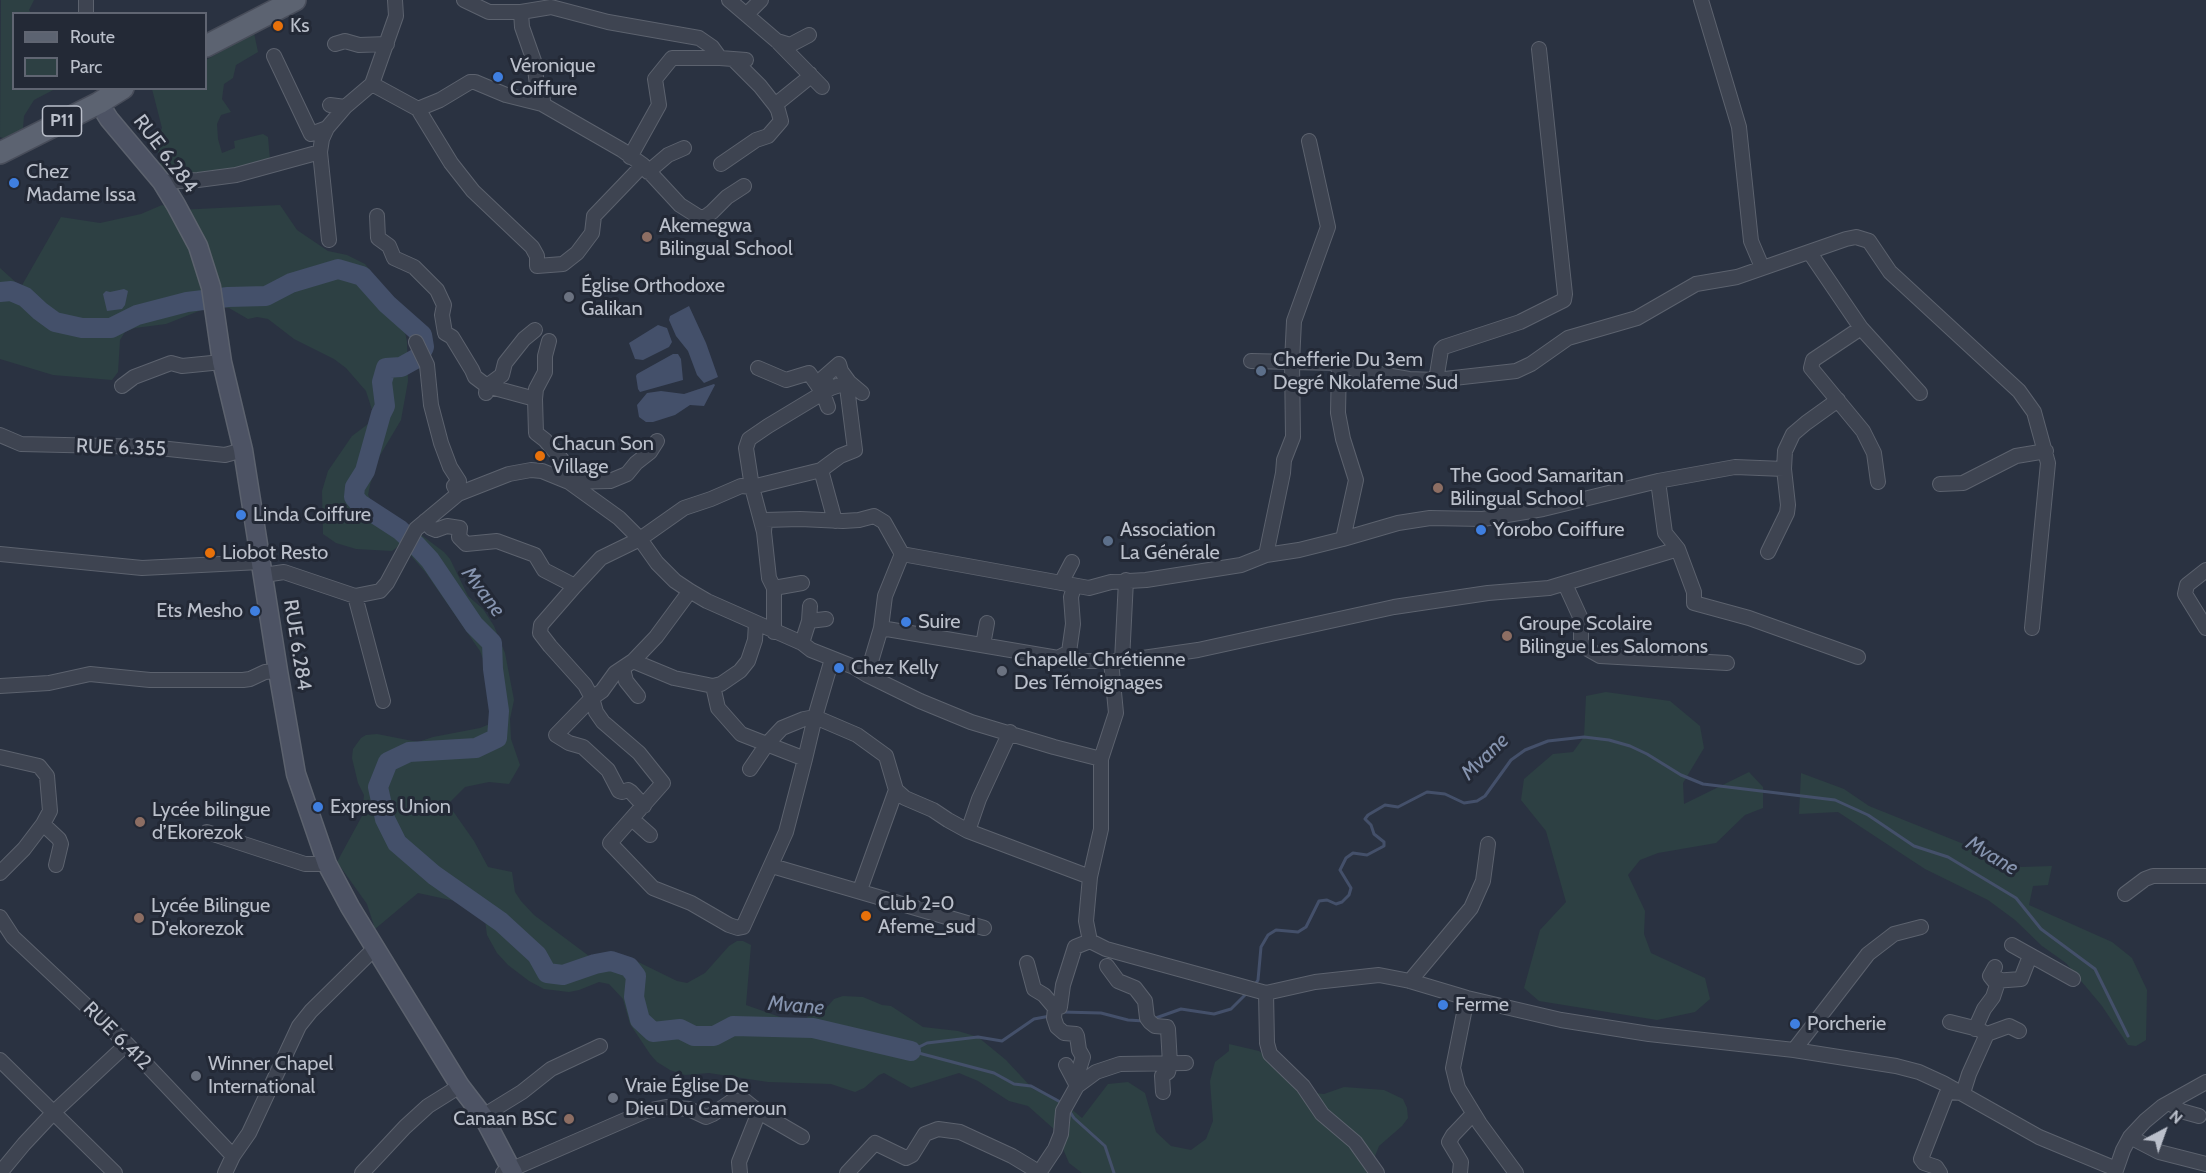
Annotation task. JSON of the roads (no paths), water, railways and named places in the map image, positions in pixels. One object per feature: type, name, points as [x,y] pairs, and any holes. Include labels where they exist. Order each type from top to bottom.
[{"type":"main road","points":[[207,45],[295,0]]},
{"type":"main road","name":"P11","points":[[0,153],[99,104],[120,90]]},
{"type":"street","points":[[329,240],[320,152],[322,139],[327,128],[345,106],[372,84],[396,16],[395,0]]},
{"type":"street","points":[[464,0],[489,12],[521,12],[553,4],[608,22],[699,38],[733,59],[760,86],[781,117],[780,123],[768,136],[756,140],[721,164]]},
{"type":"street","points":[[729,0],[777,40],[822,87]]},
{"type":"street","points":[[747,14],[761,0]]},
{"type":"street","points":[[1701,0],[1738,127],[1751,241],[1762,267]]},
{"type":"street","points":[[521,12],[522,27],[534,61],[542,104]]},
{"type":"street","points":[[777,40],[790,45],[809,35]]},
{"type":"street","points":[[334,44],[345,41],[359,45],[387,44]]},
{"type":"street","points":[[1436,380],[1441,350],[1444,347],[1520,321],[1564,300],[1539,49]]},
{"type":"street","points":[[274,56],[311,134],[327,128]]},
{"type":"street","points":[[630,157],[659,105],[655,79],[672,58],[733,59]]},
{"type":"street","points":[[775,105],[806,80],[810,74]]},
{"type":"street","points":[[418,109],[440,100],[470,82],[506,95],[542,104],[630,157],[646,169],[680,205],[699,217],[705,217],[727,197],[744,186]]},
{"type":"street","points":[[372,84],[418,109],[451,163],[473,191],[532,247],[537,256],[537,266],[563,264],[577,253],[592,233],[594,216],[646,169],[684,148]]},
{"type":"street","name":"RUE 6.284","points":[[99,104],[162,182],[198,246],[211,287],[222,362],[243,450],[296,774],[327,864],[350,907],[460,1086],[483,1116],[509,1172]]},
{"type":"street","points":[[330,105],[345,106]]},
{"type":"street","points":[[1266,555],[1284,460],[1293,437],[1294,321],[1328,227],[1309,141]]},
{"type":"street","points":[[162,182],[236,175],[320,152]]},
{"type":"street","points":[[377,216],[378,238],[389,246],[394,258],[414,267],[437,290],[444,305],[442,315],[445,333],[452,337],[475,377],[486,390],[535,399]]},
{"type":"street","points":[[1251,361],[1339,363],[1356,370],[1377,374],[1436,380],[1516,371],[1531,364],[1574,335],[1637,318],[1696,284],[1737,277],[1856,237],[1869,241],[1890,272],[2019,391],[2034,412],[2048,463],[2032,628]]},
{"type":"street","points":[[1810,253],[1861,328],[1920,393]]},
{"type":"street","points":[[1861,328],[1813,360],[1811,368],[1870,443],[1878,482]]},
{"type":"street","points":[[486,390],[502,375],[505,363],[524,339],[536,330]]},
{"type":"street","points":[[549,341],[545,356],[545,372],[536,389],[536,433],[569,468],[569,482]]},
{"type":"street","points":[[416,342],[427,365],[431,405],[441,443],[450,467],[459,481],[454,486],[458,494]]},
{"type":"street","points":[[122,386],[134,378],[171,363],[182,366],[222,362]]},
{"type":"street","points":[[1339,363],[1338,413],[1343,439],[1356,480],[1343,539]]},
{"type":"street","points":[[828,407],[823,378],[839,364],[849,382],[862,393]]},
{"type":"street","points":[[758,368],[790,381],[809,373],[827,391]]},
{"type":"street","points":[[774,632],[774,588],[769,578],[764,532],[752,487],[746,448],[749,440],[768,426],[827,391],[849,382]]},
{"type":"street","points":[[832,659],[786,832],[745,925],[738,928],[691,903],[652,888],[610,843],[668,782],[603,722],[585,686],[540,633],[541,625],[601,558],[640,539],[684,508],[741,486],[752,487],[821,470],[840,456],[855,450],[847,387],[849,382]]},
{"type":"street","points":[[1768,552],[1788,505],[1784,469],[1785,451],[1793,434],[1800,427],[1838,400]]},
{"type":"street","name":"RUE 6.355","points":[[0,435],[21,444],[150,447],[225,455],[243,450]]},
{"type":"street","points":[[569,482],[610,481],[627,474],[650,452],[657,441]]},
{"type":"street","points":[[1940,484],[1963,483],[2007,460],[2024,454],[2046,451]]},
{"type":"street","points":[[902,554],[1067,585],[1096,587],[1126,580],[1146,580],[1240,565],[1266,555],[1317,546],[1398,523],[1430,518],[1483,519],[1735,467],[1784,469]]},
{"type":"street","points":[[0,554],[141,568],[262,568],[284,572],[355,596],[380,591],[387,583],[407,542],[420,525],[458,494],[509,474],[531,470],[542,471],[569,482],[620,518],[640,539],[657,563],[675,581],[690,591],[774,632],[802,643],[811,650],[854,667],[920,701],[961,717],[1054,747],[1101,759]]},
{"type":"street","points":[[821,470],[835,521]]},
{"type":"street","points":[[1658,482],[1665,533],[1678,549],[1694,592],[1694,603],[1749,618],[1858,657]]},
{"type":"street","points":[[764,532],[765,520],[835,521],[859,520],[874,516],[884,522],[902,554]]},
{"type":"street","points":[[420,525],[425,524],[436,530],[447,526],[460,528],[459,537],[466,544],[497,541],[535,555],[544,570],[575,586]]},
{"type":"street","points":[[880,628],[1058,658],[1080,661],[1116,661],[1198,650],[1394,606],[1488,593],[1549,588],[1678,549]]},
{"type":"street","points":[[867,675],[880,628],[885,596],[902,554]]},
{"type":"street","points":[[1058,658],[1069,652],[1073,624],[1071,597],[1067,585],[1072,562]]},
{"type":"street","points":[[2206,570],[2187,585],[2185,594],[2206,628]]},
{"type":"street","points":[[1090,941],[1086,921],[1090,877],[1097,855],[1101,829],[1101,759],[1116,713],[1116,661],[1126,580]]},
{"type":"street","points":[[774,588],[802,583]]},
{"type":"street","points":[[1565,584],[1581,619],[1581,642],[1586,648],[1600,656],[1727,663]]},
{"type":"street","points":[[627,670],[668,624],[690,591]]},
{"type":"street","points":[[355,596],[383,701]]},
{"type":"street","points":[[802,643],[809,621],[810,606]]},
{"type":"street","points":[[809,621],[826,619]]},
{"type":"street","points":[[644,806],[628,790],[619,791],[608,770],[583,747],[569,743],[556,735],[592,698],[602,691],[615,673],[627,670],[713,686],[721,684],[734,676],[748,662],[755,640],[756,623]]},
{"type":"street","points":[[983,645],[987,623]]},
{"type":"street","points":[[627,670],[638,696]]},
{"type":"street","points":[[0,686],[49,683],[90,674],[137,679],[243,680],[265,672],[278,671]]},
{"type":"street","points":[[713,686],[718,708],[741,735],[805,759]]},
{"type":"street","points":[[750,769],[767,744],[782,728],[815,717],[858,735],[886,756],[896,789],[905,798],[933,810],[968,831],[1090,877]]},
{"type":"street","points":[[968,831],[979,799],[1010,732]]},
{"type":"street","points":[[0,757],[39,766],[44,770],[47,776],[50,811],[24,849],[0,873]]},
{"type":"street","points":[[860,890],[896,789]]},
{"type":"street","points":[[632,819],[650,835]]},
{"type":"street","points":[[43,824],[59,838],[61,844],[56,865]]},
{"type":"street","points":[[207,832],[305,864],[327,864]]},
{"type":"street","points":[[1410,981],[1471,908],[1483,881],[1488,844]]},
{"type":"street","points":[[771,866],[860,890],[984,928]]},
{"type":"street","points":[[2125,894],[2145,879],[2153,876],[2206,876]]},
{"type":"street","name":"RUE 6.412","points":[[0,917],[13,938],[127,1044],[233,1156]]},
{"type":"street","points":[[1794,1050],[1868,954],[1894,934],[1921,927]]},
{"type":"street","points":[[1054,1008],[1060,1007],[1069,945],[1090,941],[1107,949],[1266,993],[1314,982],[1379,975],[1572,1022],[1649,1034],[1896,1061],[1963,1093],[2039,1137],[2115,1171],[2122,1150],[2130,1137],[2145,1121],[2163,1106],[2206,1082]]},
{"type":"street","points":[[2012,945],[2073,979]]},
{"type":"street","points":[[225,1173],[233,1156],[249,1133],[299,1026],[311,1011],[375,948]]},
{"type":"street","points":[[1963,1093],[1981,1031],[1984,1009],[1993,997],[1997,973],[2021,979],[2030,956]]},
{"type":"street","points":[[847,1173],[875,1143],[906,1158],[912,1155],[925,1134],[938,1129],[960,1132],[1012,1156],[1037,1173],[1055,1149],[1061,1134],[1063,1111],[1076,1084],[1083,1058],[1076,1034],[1064,1033],[1058,1028],[1054,1018],[1054,1008],[1044,995],[1034,989],[1027,963]]},
{"type":"street","points":[[1107,966],[1118,981],[1135,988],[1145,1001],[1147,1018],[1150,1022],[1155,1026],[1167,1027],[1170,1064],[1168,1072],[1162,1076],[1163,1092]]},
{"type":"street","points":[[1266,993],[1267,1043],[1270,1054],[1303,1086],[1322,1114],[1355,1142],[1377,1173]]},
{"type":"street","points":[[1467,998],[1453,1068],[1458,1088],[1473,1114],[1486,1126],[1516,1173]]},
{"type":"street","points":[[1950,1022],[1981,1031],[2009,1026],[2019,1031]]},
{"type":"street","points":[[2,1172],[54,1112],[127,1044]]},
{"type":"street","points":[[483,1116],[522,1092],[551,1069],[600,1046]]},
{"type":"street","points":[[0,1060],[115,1173]]},
{"type":"street","points":[[1076,1084],[1096,1072],[1120,1064],[1186,1063]]},
{"type":"street","points":[[1066,1065],[1076,1084]]},
{"type":"street","points":[[362,1173],[428,1106],[460,1086]]},
{"type":"street","points":[[1940,1173],[1936,1167],[1924,1163],[1921,1159],[1947,1093],[1963,1093]]},
{"type":"street","points":[[509,1172],[646,1111],[666,1107],[689,1109],[706,1117],[736,1100],[744,1101],[802,1137]]},
{"type":"street","points":[[2170,1103],[2181,1111],[2199,1116]]},
{"type":"street","points":[[740,1173],[739,1162],[759,1112]]},
{"type":"street","points":[[1460,1173],[1461,1162],[1449,1142],[1473,1114]]},
{"type":"street","points":[[2130,1137],[2160,1152],[2206,1164]]},
{"type":"water","points":[[124,289],[128,291],[122,309],[107,311],[103,294],[106,291]]},
{"type":"water","points":[[689,306],[718,377],[704,383],[697,375],[688,351],[676,336],[669,320],[670,316]]},
{"type":"water","points":[[658,325],[667,328],[672,342],[669,347],[643,360],[635,359],[629,343]]},
{"type":"water","points":[[673,354],[678,354],[681,359],[683,380],[640,392],[637,374]]},
{"type":"water","points":[[714,384],[704,406],[690,405],[675,415],[653,422],[646,422],[639,417],[637,405],[647,393],[661,391],[684,394]]},
{"type":"waterway","name":"Mvane","points":[[0,292],[11,291],[25,297],[55,322],[82,328],[111,328],[137,315],[187,302],[228,297],[266,296],[291,283],[338,269],[362,276],[387,304],[422,335],[424,347],[419,357],[401,367],[386,368],[382,382],[385,406],[365,471],[355,487],[354,497],[360,504],[400,530],[417,546],[430,560],[474,625],[492,643],[499,711],[497,738],[476,748],[409,752],[388,762],[378,787],[385,819],[397,843],[434,875],[501,922],[537,955],[547,973],[563,975],[611,961],[629,967],[636,976],[634,997],[640,1020],[653,1032],[680,1029],[694,1036],[714,1036],[733,1026],[813,1028],[911,1051]]},
{"type":"waterway","name":"Mvane","points":[[1254,986],[1258,980],[1261,947],[1268,935],[1276,930],[1298,932],[1306,927],[1319,901],[1327,900],[1336,904],[1342,902],[1349,895],[1351,888],[1340,870],[1346,858],[1353,853],[1367,855],[1384,846],[1384,842],[1374,834],[1371,825],[1365,819],[1368,815],[1385,805],[1398,807],[1427,792],[1445,794],[1464,803],[1477,801],[1485,796],[1511,760],[1525,750],[1548,741],[1584,737],[1609,740],[1630,746],[1681,775],[1703,784],[1835,800],[1868,815],[1914,846],[1948,857],[2016,898],[2041,929],[2095,969],[2128,1036]]},
{"type":"waterway","name":"Mvane","points":[[1153,1019],[1181,1009],[1214,1014],[1231,1009],[1247,993]]},
{"type":"waterway","name":"Mvane","points":[[1062,1012],[1101,1013],[1128,1020],[1144,1021]]},
{"type":"waterway","name":"Mvane","points":[[911,1051],[927,1043],[978,1037],[1002,1041],[1034,1019],[1050,1016]]},
{"type":"waterway","points":[[911,1051],[994,1073],[1014,1084],[1031,1086],[1064,1104]]},
{"type":"waterway","points":[[1068,1109],[1074,1118],[1105,1146],[1114,1173]]},
{"type":"place","name":"Ks","points":[[278,26]]},
{"type":"place","name":"Véronique Coiffure","points":[[498,77]]},
{"type":"place","name":"Chez Madame Issa","points":[[14,183]]},
{"type":"place","name":"Akemegwa Bilingual School","points":[[647,237]]},
{"type":"place","name":"Église Orthodoxe Galikan","points":[[569,297]]},
{"type":"place","name":"Chefferie Du 3em Degré Nkolafeme Sud","points":[[1261,371]]},
{"type":"place","name":"Chacun Son Village","points":[[540,456]]},
{"type":"place","name":"The Good Samaritan Bilingual School","points":[[1438,488]]},
{"type":"place","name":"Linda Coiffure","points":[[241,515]]},
{"type":"place","name":"Yorobo Coiffure","points":[[1481,530]]},
{"type":"place","name":"Association La Générale","points":[[1108,541]]},
{"type":"place","name":"Liobot Resto","points":[[210,553]]},
{"type":"place","name":"Ets Mesho","points":[[255,611]]},
{"type":"place","name":"Suire","points":[[906,622]]},
{"type":"place","name":"Groupe Scolaire Bilingue Les Salomons","points":[[1507,636]]},
{"type":"place","name":"Chez Kelly","points":[[839,668]]},
{"type":"place","name":"Chapelle Chrétienne Des Témoignages","points":[[1002,671]]},
{"type":"place","name":"Express Union","points":[[318,807]]},
{"type":"place","name":"Lycée bilingue d’Ekorezok","points":[[140,822]]},
{"type":"place","name":"Club 2=0 Afeme_sud","points":[[866,916]]},
{"type":"place","name":"Lycée Bilingue D'ekorezok","points":[[139,918]]},
{"type":"place","name":"Ferme","points":[[1443,1005]]},
{"type":"place","name":"Porcherie","points":[[1795,1024]]},
{"type":"place","name":"Winner Chapel International","points":[[196,1076]]},
{"type":"place","name":"Vraie Église De Dieu Du Cameroun","points":[[613,1098]]},
{"type":"place","name":"Canaan BSC","points":[[569,1119]]}]
